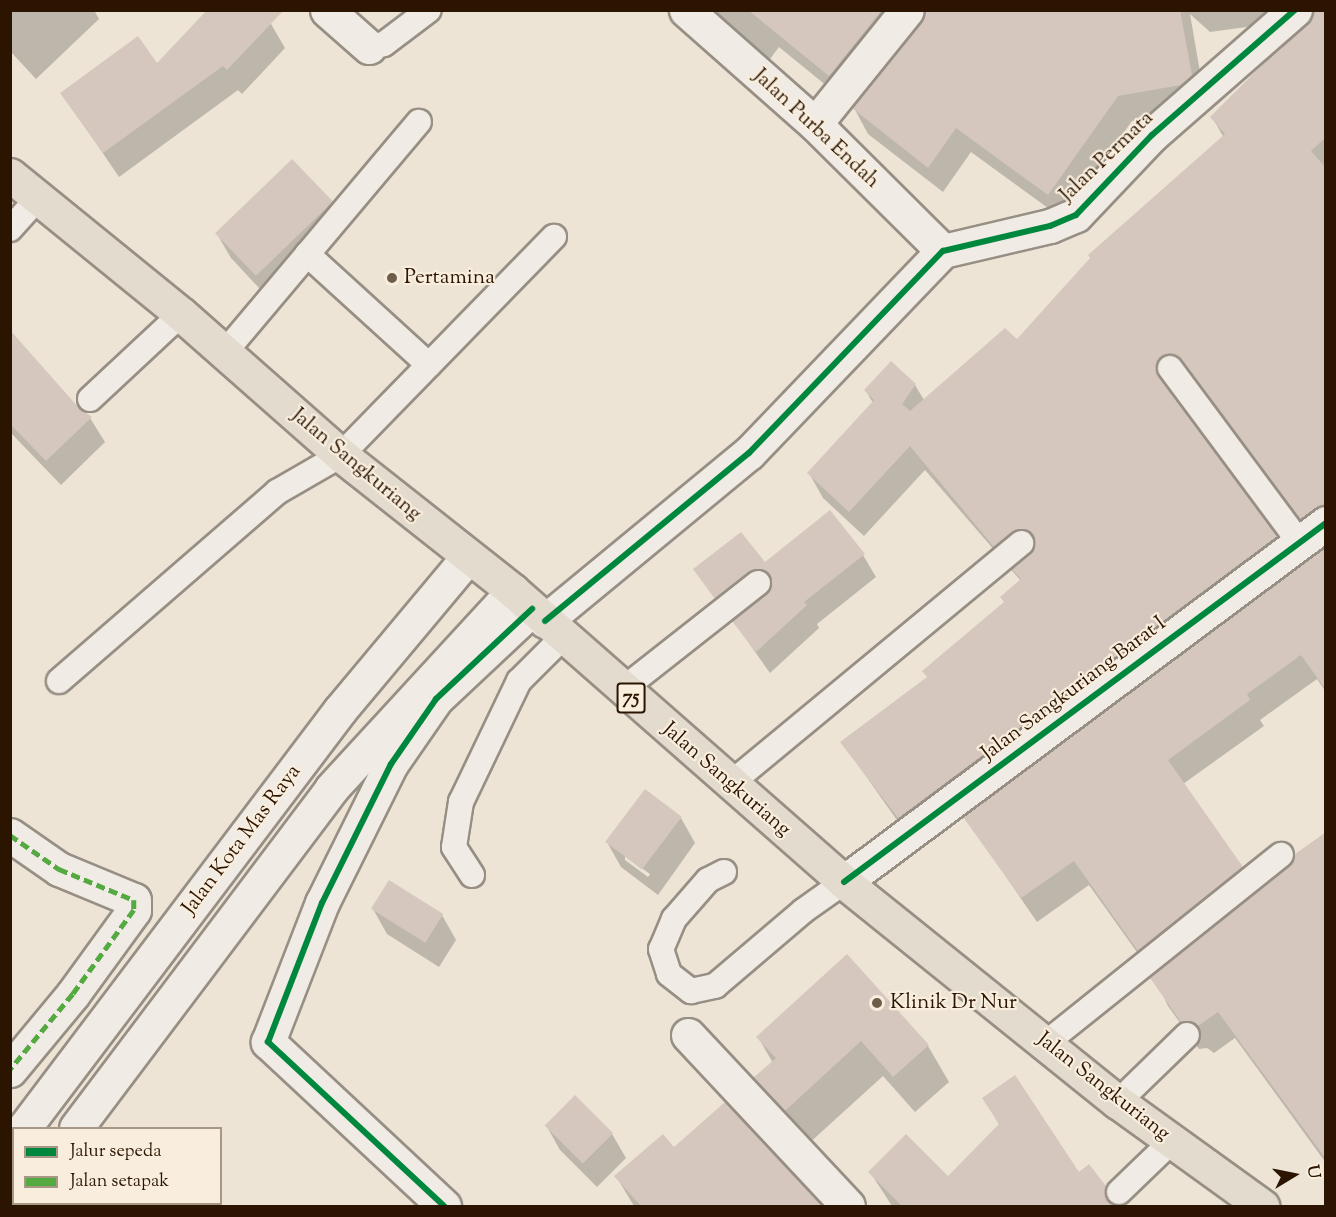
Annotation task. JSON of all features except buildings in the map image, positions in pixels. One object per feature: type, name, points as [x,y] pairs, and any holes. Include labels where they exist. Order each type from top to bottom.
[{"type":"main road","name":"Jalan Sangkuriang","points":[[10,175],[181,314],[341,455],[538,614],[622,690],[844,882],[1118,1102],[1262,1206]]},
{"type":"street","points":[[327,10],[369,47]]},
{"type":"street","name":"Jalan Purba Endah","points":[[686,10],[815,124],[943,251]]},
{"type":"street","points":[[815,124],[908,10]]},
{"type":"street","name":"Jalan Permata","points":[[943,251],[1050,226],[1076,214],[1152,135],[1295,10]]},
{"type":"street","points":[[444,1206],[267,1042],[322,903],[391,764],[436,699],[538,614],[749,453],[943,251]]},
{"type":"street","name":"Jalan Sangkuriang Barat I","points":[[844,882],[1326,523]]},
{"type":"street","name":"Jalan Kota Mas Raya","points":[[25,1127],[301,762],[468,557]]},
{"type":"street","name":"Jalan Kota Mas Raya","points":[[77,1127],[331,789],[538,614]]},
{"type":"street","points":[[301,762],[331,789]]},
{"type":"street","points":[[10,835],[59,869],[134,900],[134,910],[73,994],[10,1070]]},
{"type":"street","points":[[688,1035],[848,1206]]},
{"type":"lane","points":[[369,47],[384,44],[429,10]]},
{"type":"lane","points":[[225,352],[419,122]]},
{"type":"lane","points":[[10,229],[38,198]]},
{"type":"lane","points":[[59,681],[278,492],[341,455],[554,237]]},
{"type":"lane","points":[[307,254],[429,365]]},
{"type":"lane","points":[[90,399],[181,314]]},
{"type":"lane","points":[[1170,368],[1299,542]]},
{"type":"lane","points":[[730,784],[1021,543]]},
{"type":"lane","points":[[622,690],[758,583]]},
{"type":"lane","points":[[472,875],[454,847],[461,802],[519,681],[538,614]]},
{"type":"lane","points":[[1046,1043],[1281,855]]},
{"type":"lane","points":[[724,872],[708,880],[674,919],[661,949],[669,974],[691,991],[715,986],[803,911],[844,882]]},
{"type":"lane","points":[[1118,1102],[1187,1035]]},
{"type":"lane","points":[[1119,1192],[1172,1141]]},
{"type":"marked path","points":[[10,835],[59,869],[134,900],[134,910],[73,994],[10,1070]]},
{"type":"cycle path","points":[[545,621],[749,453],[943,251],[1050,226],[1076,215],[1152,135],[1295,10]]},
{"type":"cycle path","points":[[844,882],[1326,523]]},
{"type":"cycle path","points":[[444,1206],[268,1042],[322,903],[391,764],[436,699],[532,609]]},
{"type":"place","name":"Pertamina","points":[[392,278]]},
{"type":"place","name":"Klinik Dr Nur","points":[[877,1003]]}]
